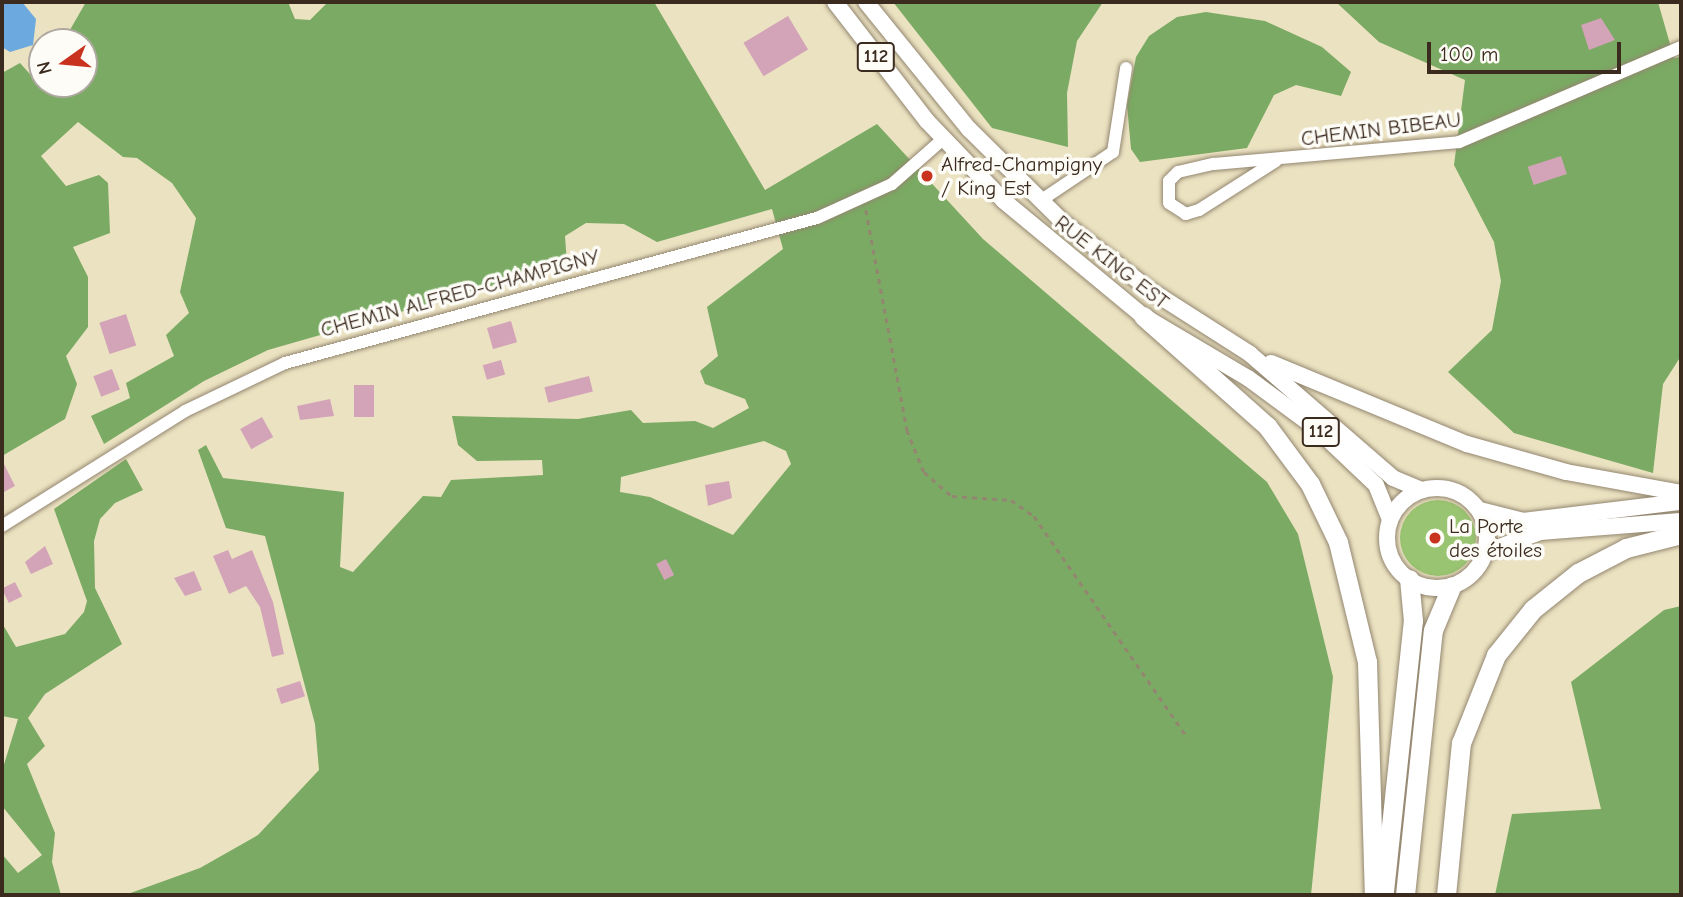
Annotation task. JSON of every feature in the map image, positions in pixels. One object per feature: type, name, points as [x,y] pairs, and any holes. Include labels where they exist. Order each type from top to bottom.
[{"type":"highway","points":[[1143,316],[1267,426],[1310,484],[1338,541],[1367,662],[1374,895]]},
{"type":"highway","points":[[1447,895],[1461,743],[1496,655],[1533,609],[1578,573],[1626,548],[1681,534]]},
{"type":"highway","points":[[1384,895],[1413,621],[1409,579]]},
{"type":"highway","points":[[1405,895],[1433,631],[1451,587]]},
{"type":"main road","name":"RUE KING EST","points":[[835,2],[943,139],[1042,235],[1143,316],[1248,378],[1317,429],[1376,485],[1391,520]]},
{"type":"main road","name":"RUE KING EST","points":[[866,2],[946,104],[1040,201],[1132,277],[1250,354],[1388,475],[1421,490]]},
{"type":"main road","points":[[1250,354],[1467,444],[1574,474],[1681,493]]},
{"type":"main road","points":[[1391,520],[1421,490]]},
{"type":"main road","name":"112","points":[[1421,490],[1456,491],[1480,510],[1523,521],[1681,502]]},
{"type":"main road","points":[[1409,579],[1427,588],[1451,587],[1475,572],[1486,552],[1480,510]]},
{"type":"main road","name":"112","points":[[1391,520],[1389,553],[1409,579]]},
{"type":"main road","points":[[1486,552],[1540,533],[1681,522]]},
{"type":"street","name":"CHEMIN BIBEAU","points":[[1276,161],[1199,211],[1186,214],[1169,203],[1168,181],[1178,172],[1276,161],[1459,142],[1681,47]]},
{"type":"street","points":[[1040,201],[1113,152],[1126,68]]},
{"type":"street","name":"CHEMIN ALFRED-CHAMPIGNY","points":[[2,526],[185,411],[305,355],[782,229],[862,200],[903,176],[943,139]]},
{"type":"path","points":[[862,200],[907,430],[924,472],[952,496],[1011,500],[1034,516],[1188,738]]},
{"type":"green space","points":[[86,2],[288,2],[295,19],[310,20],[328,2],[654,2],[765,190],[877,124],[983,239],[1267,482],[1298,534],[1333,677],[1311,895],[125,895],[200,868],[258,835],[319,770],[315,724],[265,536],[226,528],[198,450],[206,445],[223,478],[344,492],[340,567],[353,572],[423,496],[441,497],[451,480],[543,475],[542,460],[477,461],[458,445],[452,416],[578,419],[631,410],[643,423],[695,421],[713,428],[749,408],[745,399],[705,384],[700,371],[718,356],[707,307],[783,249],[772,209],[657,242],[624,224],[586,223],[565,236],[567,264],[268,350],[204,381],[104,444],[91,416],[130,398],[126,383],[174,356],[166,335],[189,313],[180,292],[196,218],[172,183],[137,158],[123,157],[78,122],[41,156],[66,186],[99,175],[108,183],[110,233],[73,247],[88,277],[88,327],[66,356],[77,384],[65,419],[2,456],[2,73],[20,63],[28,72],[28,98],[98,98],[98,28],[71,28]],"holes":[[[764,441],[786,451],[791,464],[733,535],[650,497],[620,492],[621,477]]]},
{"type":"green space","points":[[893,2],[1103,2],[1077,41],[1067,93],[1068,147],[992,128]]},
{"type":"green space","points":[[1336,2],[1658,2],[1674,58],[1681,57],[1681,356],[1663,384],[1653,473],[1514,433],[1448,372],[1492,330],[1501,281],[1494,242],[1454,165],[1465,80],[1379,42]]},
{"type":"green space","points":[[1206,12],[1265,21],[1322,47],[1351,72],[1341,96],[1296,85],[1274,95],[1247,148],[1140,162],[1131,149],[1127,105],[1136,57],[1149,36],[1177,17]]},
{"type":"green space","points":[[126,459],[143,490],[115,503],[100,519],[94,541],[95,588],[122,644],[45,694],[28,718],[45,746],[27,764],[55,833],[52,862],[61,895],[2,895],[2,854],[18,873],[42,855],[2,806],[2,771],[18,719],[2,716],[2,623],[16,647],[65,634],[84,612],[87,601],[54,509]]},
{"type":"green space","points":[[1446,500],[1459,506],[1470,517],[1476,530],[1474,553],[1459,570],[1446,576],[1430,576],[1417,570],[1402,553],[1400,530],[1406,517],[1423,502]]},
{"type":"green space","points":[[1681,606],[1681,895],[1495,895],[1512,814],[1601,809],[1571,682],[1664,610]]},
{"type":"water","points":[[2,2],[22,2],[36,19],[35,28],[28,28],[28,47],[10,52],[2,47]]},
{"type":"building","points":[[788,16],[808,49],[764,76],[743,43]]},
{"type":"building","points":[[1601,18],[1615,40],[1589,50],[1581,25]]},
{"type":"building","points":[[1561,156],[1567,174],[1534,185],[1528,167]]},
{"type":"building","points":[[126,314],[136,345],[110,354],[99,323]]},
{"type":"building","points":[[511,321],[517,342],[493,349],[487,328]]},
{"type":"building","points":[[501,360],[505,374],[487,380],[483,365]]},
{"type":"building","points":[[112,369],[120,390],[101,397],[93,376]]},
{"type":"building","points":[[589,376],[593,392],[548,403],[544,387]]},
{"type":"building","points":[[354,385],[374,385],[374,417],[354,417]]},
{"type":"building","points":[[330,399],[334,416],[300,420],[297,406]]},
{"type":"building","points":[[262,417],[273,437],[251,449],[240,429]]},
{"type":"building","points":[[2,460],[15,486],[2,493]]},
{"type":"building","points":[[729,481],[732,498],[708,506],[705,485]]},
{"type":"building","points":[[45,546],[53,564],[31,574],[25,562]]},
{"type":"building","points":[[228,550],[232,559],[252,550],[273,602],[284,654],[272,657],[260,607],[246,586],[229,594],[213,556]]},
{"type":"building","points":[[666,559],[674,575],[664,580],[656,564]]},
{"type":"building","points":[[194,571],[202,590],[185,596],[174,578]]},
{"type":"building","points":[[15,582],[22,596],[9,603],[2,589]]},
{"type":"building","points":[[300,681],[305,696],[281,704],[276,689]]},
{"type":"place","name":"Alfred-Champigny / King Est","points":[[927,176]]},
{"type":"place","name":"La Porte des étoiles","points":[[1435,538]]}]
